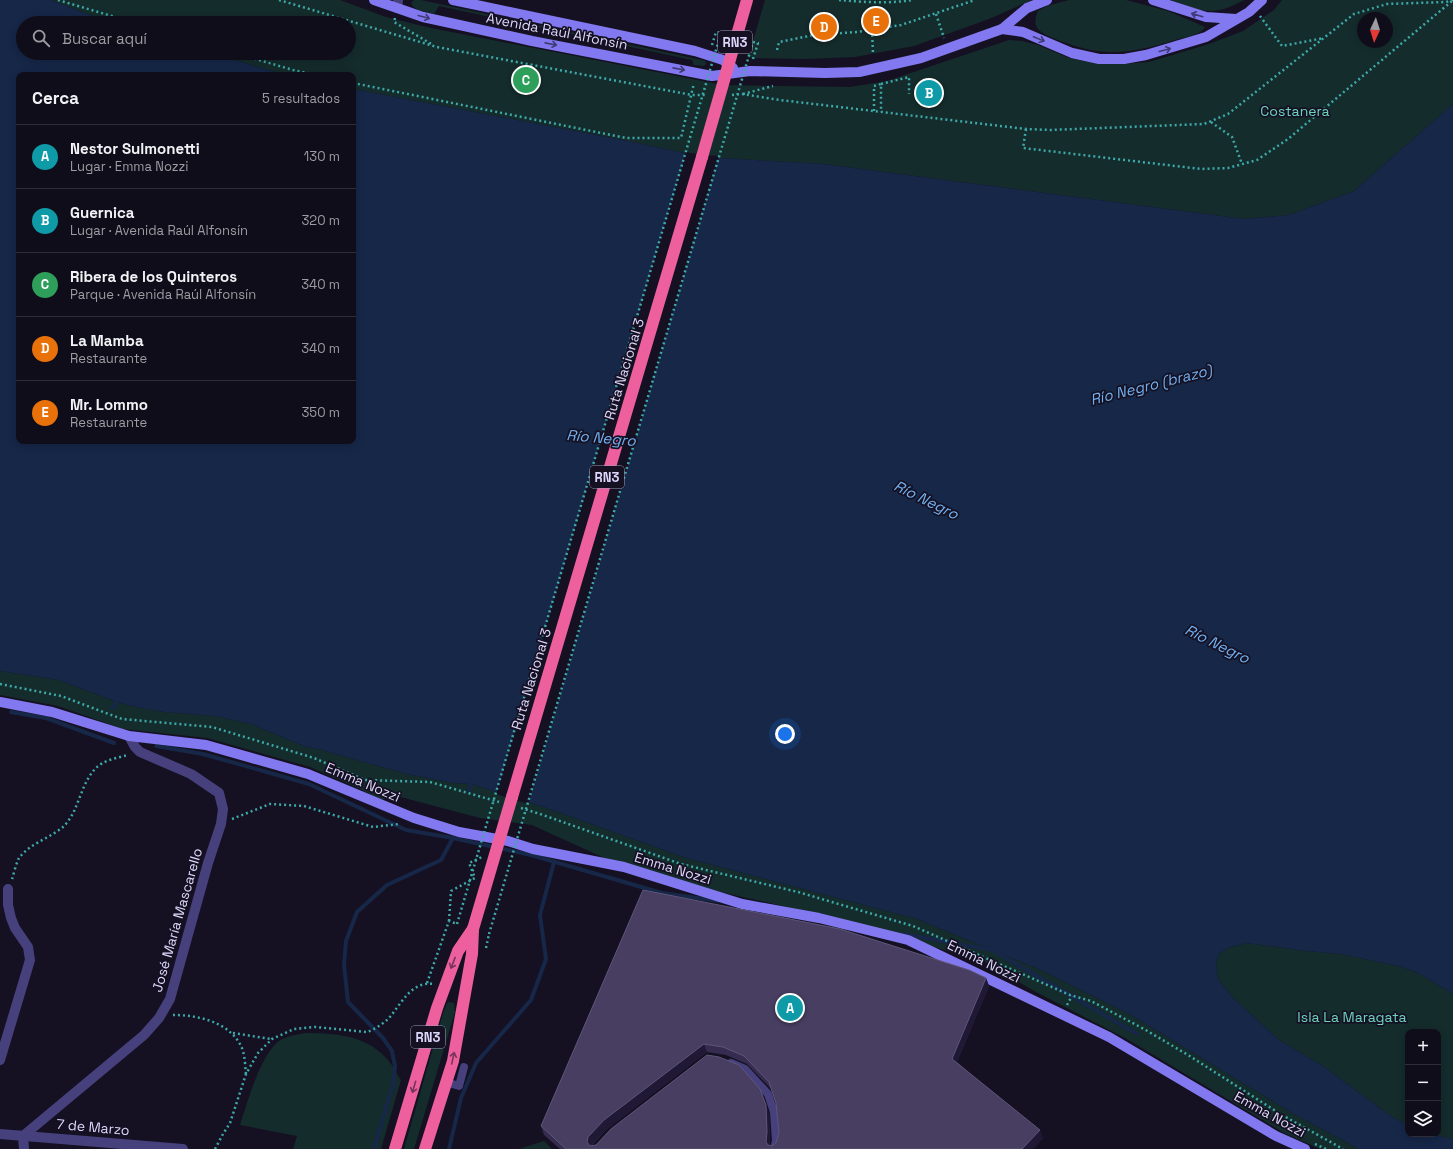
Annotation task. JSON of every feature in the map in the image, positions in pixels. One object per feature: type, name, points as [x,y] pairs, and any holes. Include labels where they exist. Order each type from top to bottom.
[{"type":"highway","name":"Ruta Nacional 3","points":[[473,929],[748,0]]},
{"type":"highway","name":"RN3","points":[[395,1149],[445,985],[458,951],[473,929]]},
{"type":"highway","name":"RN3","points":[[426,1149],[453,1061],[472,954],[473,929]]},
{"type":"street","name":"Avenida Raúl Alfonsín","points":[[374,0],[397,4],[431,19],[712,76],[750,71],[825,73],[859,72],[921,58],[1002,29],[1027,8],[1047,0]]},
{"type":"street","name":"Avenida Raúl Alfonsín","points":[[453,0],[709,55],[723,60],[738,72]]},
{"type":"street","points":[[1152,0],[1206,17],[1236,19]]},
{"type":"street","name":"Avenida Raúl Alfonsín","points":[[1002,29],[1023,32],[1072,53],[1099,59],[1124,59],[1146,55],[1206,37],[1254,8],[1262,0]]},
{"type":"street","name":"Emma Nozzi","points":[[0,702],[52,712],[129,736],[206,745],[308,774],[414,818],[459,832],[508,841],[533,849],[624,867],[742,904],[819,918],[908,940],[1109,1037],[1276,1136],[1305,1149]]},
{"type":"street","points":[[129,736],[135,747],[140,752]]},
{"type":"street","name":"José María Mascarello","points":[[23,1136],[144,1035],[159,1018],[170,999],[223,809],[219,793],[191,774],[140,752]]},
{"type":"street","points":[[0,1060],[5,1026],[30,960],[28,946],[15,928],[11,918],[8,905],[8,889]]},
{"type":"street","name":"7 de Marzo","points":[[0,1134],[183,1149]]},
{"type":"street","points":[[23,1136],[24,1149]]},
{"type":"lane","points":[[724,1060],[745,1070],[768,1094],[774,1112],[776,1141],[774,1149]]},
{"type":"lane","points":[[446,1082],[459,1086],[464,1067]]},
{"type":"path","points":[[58,0],[112,16]]},
{"type":"path","points":[[839,0],[860,2],[899,2],[912,0]]},
{"type":"path","points":[[777,50],[779,42],[814,34],[872,30],[901,25],[975,0]]},
{"type":"path","points":[[1026,129],[1023,148],[1201,169],[1228,168],[1257,160],[1288,139],[1452,0]]},
{"type":"path","points":[[397,4],[394,22],[437,48]]},
{"type":"path","points":[[1254,8],[1282,46],[1325,38]]},
{"type":"path","points":[[936,14],[947,48]]},
{"type":"path","points":[[872,30],[873,54]]},
{"type":"path","points":[[450,921],[457,924],[721,33],[716,32],[709,55]]},
{"type":"path","points":[[489,934],[753,42],[758,43],[750,71]]},
{"type":"path","points":[[259,60],[302,72]]},
{"type":"path","points":[[356,83],[626,138],[681,138],[696,73]]},
{"type":"path","points":[[874,112],[874,86],[909,77],[909,94]]},
{"type":"path","points":[[881,84],[881,112]]},
{"type":"path","points":[[742,94],[773,86]]},
{"type":"path","points":[[1210,122],[1232,137],[1242,164]]},
{"type":"path","points":[[8,889],[19,859],[29,849],[64,826],[95,768],[106,761],[140,752]]},
{"type":"path","points":[[220,824],[270,804],[304,806],[372,827],[396,825],[414,818]]},
{"type":"path","points":[[427,983],[450,921],[451,891],[475,878],[469,863],[487,854]]},
{"type":"path","points":[[215,1149],[222,1134],[230,1123],[246,1074],[258,1053],[272,1039],[294,1029],[315,1027],[367,1032],[374,1029],[387,1019],[416,986],[427,983],[445,985]]},
{"type":"path","points":[[1067,1006],[1072,996]]},
{"type":"path","points":[[159,1018],[168,1014],[184,1015],[208,1020],[221,1025],[233,1033],[242,1046],[246,1074]]},
{"type":"path","points":[[233,1033],[272,1039]]},
{"type":"green space","name":"Costanera","points":[[51,0],[340,0],[386,17],[431,28],[723,85],[850,87],[887,81],[1009,40],[1022,41],[1038,45],[1069,58],[1097,64],[1149,62],[1209,44],[1243,31],[1274,10],[1282,0],[1453,0],[1453,104],[1354,191],[1289,215],[1244,219],[823,164],[702,157],[628,141],[356,90],[356,72],[275,72],[235,60],[356,60],[356,16],[94,16]]},
{"type":"green space","points":[[414,0],[421,0],[702,60],[705,61],[706,64],[704,66],[694,65],[692,60],[439,6],[434,14],[415,8],[411,3]]},
{"type":"green space","points":[[765,0],[1032,0],[989,19],[914,46],[855,57],[805,59],[748,58]]},
{"type":"green space","points":[[1069,0],[1126,0],[1168,11],[1205,27],[1200,32],[1193,35],[1129,51],[1115,52],[1086,49],[1048,36],[1040,31],[1036,25],[1035,21],[1038,11],[1047,6]]},
{"type":"green space","points":[[1171,0],[1244,0],[1224,9],[1208,11],[1200,10]]},
{"type":"green space","points":[[0,671],[59,680],[117,702],[136,707],[164,712],[215,716],[251,724],[306,747],[322,750],[407,774],[453,783],[471,784],[544,807],[686,858],[917,919],[1043,971],[1131,1015],[1294,1114],[1359,1149],[1320,1149],[1284,1133],[1125,1038],[1034,991],[985,962],[827,916],[685,884],[624,867],[532,825],[480,818],[397,796],[381,800],[310,767],[207,738],[123,729],[58,706],[0,695]]},
{"type":"green space","name":"Isla La Maragata","points":[[1247,943],[1341,954],[1402,967],[1418,973],[1453,994],[1453,1139],[1441,1136],[1441,1029],[1405,1029],[1405,1124],[1392,1117],[1324,1067],[1279,1040],[1233,998],[1218,979],[1216,963],[1219,954],[1228,948]]},
{"type":"green space","points":[[448,1002],[454,1003],[455,1012],[414,1149],[404,1149],[444,1010]]},
{"type":"green space","points":[[305,1033],[337,1035],[358,1040],[377,1050],[392,1065],[401,1080],[381,1149],[293,1149],[297,1136],[240,1125],[255,1080],[260,1068],[272,1048],[279,1041],[285,1038]]},
{"type":"green space","points":[[544,1141],[552,1149],[519,1149]]},
{"type":"water","points":[[0,0],[51,0],[94,16],[16,16],[16,60],[235,60],[275,72],[16,72],[16,444],[356,444],[356,90],[628,141],[702,157],[823,164],[1244,219],[1289,215],[1354,191],[1453,104],[1453,994],[1418,973],[1402,967],[1341,954],[1247,943],[1228,948],[1219,954],[1216,963],[1218,979],[1233,998],[1279,1040],[1324,1067],[1392,1117],[1405,1124],[1405,1137],[1441,1136],[1453,1139],[1453,1149],[1359,1149],[1294,1114],[1131,1015],[1043,971],[917,919],[686,858],[544,807],[471,784],[453,783],[407,774],[322,750],[306,747],[251,724],[215,716],[164,712],[136,707],[117,702],[59,680],[0,671]]},
{"type":"pier","points":[[686,152],[719,156],[528,804],[496,794]]},
{"type":"building","points":[[643,890],[840,929],[969,970],[986,978],[952,1059],[1040,1130],[1022,1149],[566,1149],[541,1126]],"holes":[[[704,1044],[723,1047],[744,1056],[769,1082],[776,1103],[779,1132],[776,1143],[772,1146],[768,1145],[766,1142],[766,1105],[760,1089],[739,1065],[719,1057],[707,1055],[611,1129],[596,1145],[590,1146],[587,1142],[588,1137],[604,1120]]]},
{"type":"waterway","points":[[112,708],[117,702]]},
{"type":"waterway","points":[[11,712],[46,718],[114,743]]},
{"type":"waterway","points":[[156,746],[203,754],[309,784],[406,830],[453,838],[531,855],[662,893],[718,901]]},
{"type":"waterway","points":[[469,790],[471,784]]},
{"type":"waterway","points":[[374,1149],[393,1085],[395,1066],[392,1051],[383,1038],[348,1002],[344,965],[346,941],[357,912],[387,885],[441,860],[453,838]]},
{"type":"waterway","points":[[449,1149],[461,1098],[476,1063],[531,1000],[546,959],[540,915],[554,862]]},
{"type":"waterway","points":[[904,934],[992,950],[1137,1034]]},
{"type":"place","name":"Mr. Lommo","points":[[876,21]]},
{"type":"place","name":"La Mamba","points":[[824,27]]},
{"type":"place","name":"Ribera de los Quinteros","points":[[526,80]]},
{"type":"place","name":"Guernica","points":[[929,93]]},
{"type":"place","name":"Nestor Sulmonetti","points":[[790,1008]]},
{"type":"water label","name":"Río Negro (brazo)","points":[[1151,385]]},
{"type":"water label","name":"Río Negro","points":[[601,438]]},
{"type":"water label","name":"Río Negro","points":[[926,500]]},
{"type":"water label","name":"Río Negro","points":[[1217,644]]}]
